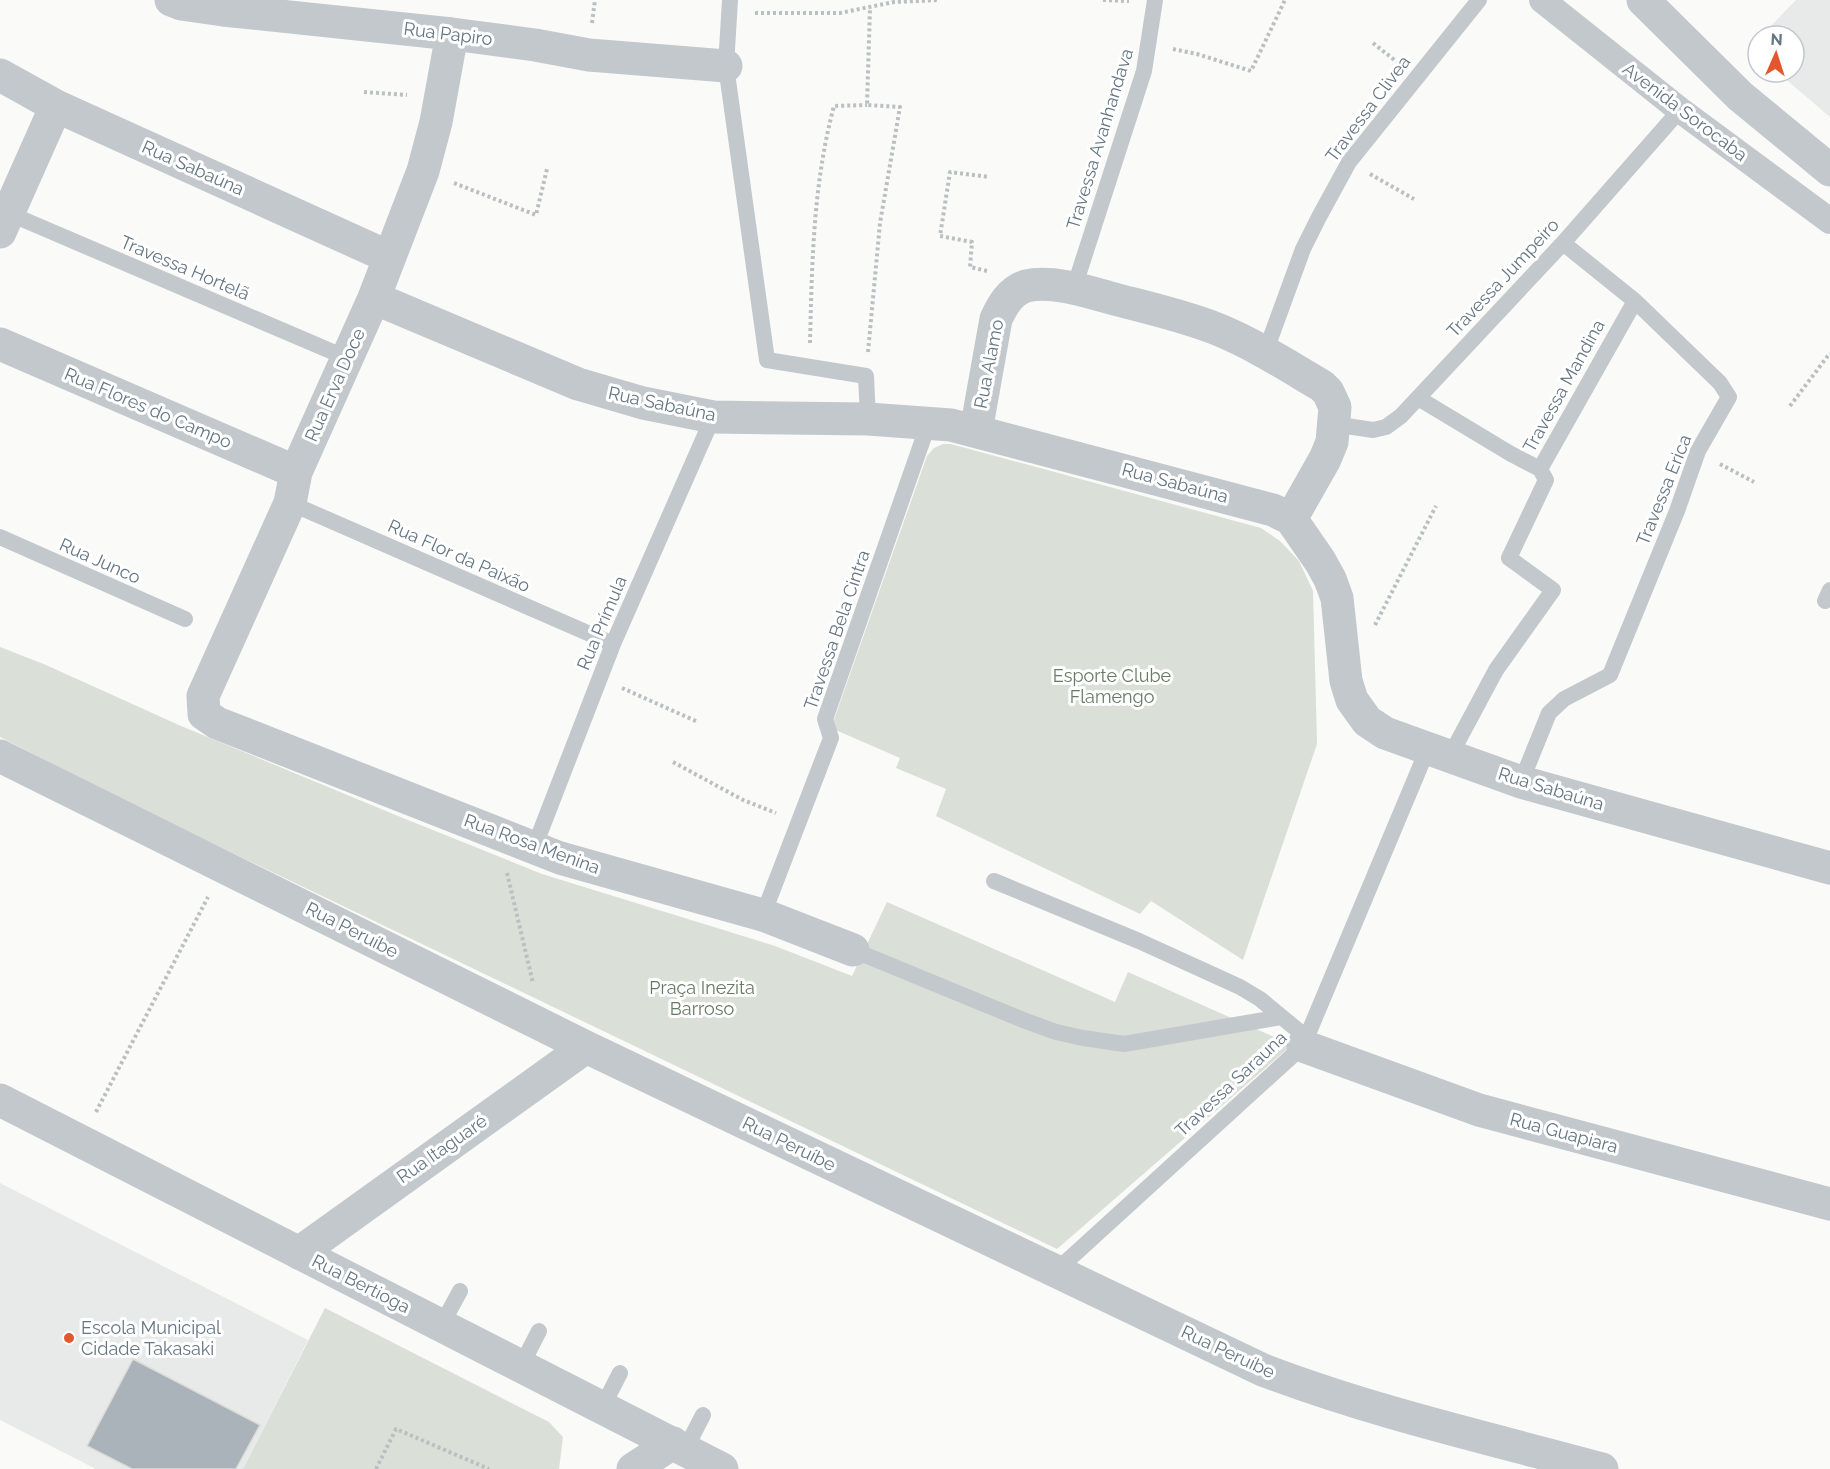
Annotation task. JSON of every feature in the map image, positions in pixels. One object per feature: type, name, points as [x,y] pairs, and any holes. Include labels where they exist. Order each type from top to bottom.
[{"type":"street","name":"Rua Papiro","points":[[171,0],[181,4],[223,10],[452,34],[589,55],[726,66]]},
{"type":"street","name":"Avenida Sorocaba","points":[[1542,0],[1680,110],[1830,221]]},
{"type":"street","points":[[1643,0],[1740,96],[1830,170]]},
{"type":"street","name":"Rua Erva Doce","points":[[217,723],[204,714],[203,696],[374,298],[423,171],[452,34]]},
{"type":"street","name":"Rua Sabaúna","points":[[0,75],[56,106],[389,257]]},
{"type":"street","points":[[4,222],[56,106]]},
{"type":"street","points":[[1012,295],[1023,287],[1038,284],[1074,288],[1184,318],[1218,329],[1266,353],[1322,386],[1328,392],[1335,407],[1332,442],[1325,459],[1291,519]]},
{"type":"street","name":"Rua Alamo","points":[[976,431],[996,320],[1002,306],[1012,295]]},
{"type":"street","name":"Rua Sabaúna","points":[[374,298],[560,377],[643,403],[713,417],[868,419],[951,424],[1273,510],[1291,519],[1330,579],[1337,598],[1346,681],[1352,700],[1367,721],[1385,733],[1521,782],[1830,868]]},
{"type":"street","name":"Rua Flores do Campo","points":[[0,344],[293,488]]},
{"type":"street","name":"Rua Rosa Menina","points":[[217,723],[560,858],[763,915],[853,950]]},
{"type":"street","name":"Rua Peruíbe","points":[[0,756],[586,1047],[1263,1370],[1366,1406],[1602,1469]]},
{"type":"street","name":"Rua Guapiara","points":[[1305,1041],[1479,1110],[1830,1204]]},
{"type":"street","name":"Rua Itaguaré","points":[[299,1253],[586,1047]]},
{"type":"street","name":"Rua Bertioga","points":[[0,1100],[722,1469]]},
{"type":"street","points":[[633,1469],[679,1447]]},
{"type":"lane","name":"Travessa Avanhandava","points":[[1074,288],[1144,71],[1155,0]]},
{"type":"lane","name":"Travessa Clivea","points":[[1266,353],[1303,249],[1349,162],[1479,0]]},
{"type":"lane","points":[[730,6],[726,66],[767,360],[866,376],[868,419]]},
{"type":"lane","name":"Travessa Jumpeiro","points":[[1333,424],[1373,430],[1386,427],[1401,416],[1563,243],[1680,110]]},
{"type":"lane","name":"Travessa Hortelã","points":[[4,222],[347,358]]},
{"type":"lane","name":"Travessa Erica","points":[[1521,782],[1549,713],[1564,699],[1610,675],[1677,511],[1698,451],[1729,397],[1720,383],[1635,301],[1563,243]]},
{"type":"lane","name":"Travessa Mandina","points":[[1439,752],[1552,590],[1509,558],[1546,480],[1540,469],[1635,301]]},
{"type":"lane","points":[[1418,398],[1540,469]]},
{"type":"lane","name":"Rua Prímula","points":[[524,844],[600,678],[713,417]]},
{"type":"lane","name":"Travessa Bela Cintra","points":[[763,915],[831,738],[825,719],[929,422]]},
{"type":"lane","name":"Rua Flor da Paixão","points":[[293,488],[613,644]]},
{"type":"lane","name":"Rua Junco","points":[[0,537],[185,619]]},
{"type":"lane","name":"Travessa Sarauna","points":[[1055,1272],[1305,1041],[1439,752]]},
{"type":"lane","points":[[994,881],[1139,941],[1240,987],[1260,999],[1305,1041]]},
{"type":"lane","points":[[853,950],[1023,1020],[1056,1032],[1083,1038],[1124,1044],[1281,1017]]},
{"type":"lane","points":[[441,1326],[460,1291]]},
{"type":"lane","points":[[521,1366],[539,1331]]},
{"type":"lane","points":[[602,1408],[620,1373]]},
{"type":"lane","points":[[679,1447],[703,1415]]},
{"type":"path","points":[[730,6],[840,13],[894,2],[939,0]]},
{"type":"path","points":[[1149,45],[1197,54],[1251,71],[1285,0]]},
{"type":"path","points":[[867,105],[870,8]]},
{"type":"path","points":[[364,92],[440,98]]},
{"type":"path","points":[[810,367],[813,248],[819,179],[834,106],[900,107],[880,223],[866,376]]},
{"type":"path","points":[[1349,162],[1414,199]]},
{"type":"path","points":[[423,171],[536,215],[547,170]]},
{"type":"path","points":[[989,177],[950,172],[940,236],[972,242],[970,267],[998,274],[1012,295]]},
{"type":"path","points":[[1790,406],[1830,353]]},
{"type":"path","points":[[1698,451],[1754,482]]},
{"type":"path","points":[[1373,629],[1436,506]]},
{"type":"path","points":[[600,678],[698,722]]},
{"type":"path","points":[[673,762],[743,800],[799,823]]},
{"type":"path","points":[[524,844],[505,863],[536,994],[525,1017]]},
{"type":"path","points":[[81,1142],[224,867]]},
{"type":"path","points":[[376,1469],[396,1430],[489,1469]]},
{"type":"shaded area","points":[[1796,0],[1830,0],[1830,117],[1791,84],[1806,84],[1806,24],[1773,24]]},
{"type":"shaded area","points":[[0,1183],[308,1340],[243,1469],[96,1469],[0,1420]]},
{"type":"green space","name":"Esporte Clube Flamengo","points":[[943,444],[951,444],[1261,528],[1280,541],[1299,561],[1313,591],[1317,744],[1243,960],[1151,901],[1140,914],[936,816],[946,789],[896,768],[900,758],[831,728],[927,456],[934,448]]},
{"type":"green space","name":"Praça Inezita Barroso","points":[[0,647],[46,665],[181,726],[542,874],[775,946],[852,976],[887,902],[1115,1002],[1128,972],[1292,1045],[1057,1249],[139,808],[0,737]]},
{"type":"green space","points":[[325,1308],[549,1422],[563,1437],[559,1469],[243,1469]]},
{"type":"building","points":[[133,1359],[260,1425],[236,1469],[132,1469],[87,1446]]},
{"type":"place","name":"Escola Municipal Cidade Takasaki","points":[[69,1338]]}]
